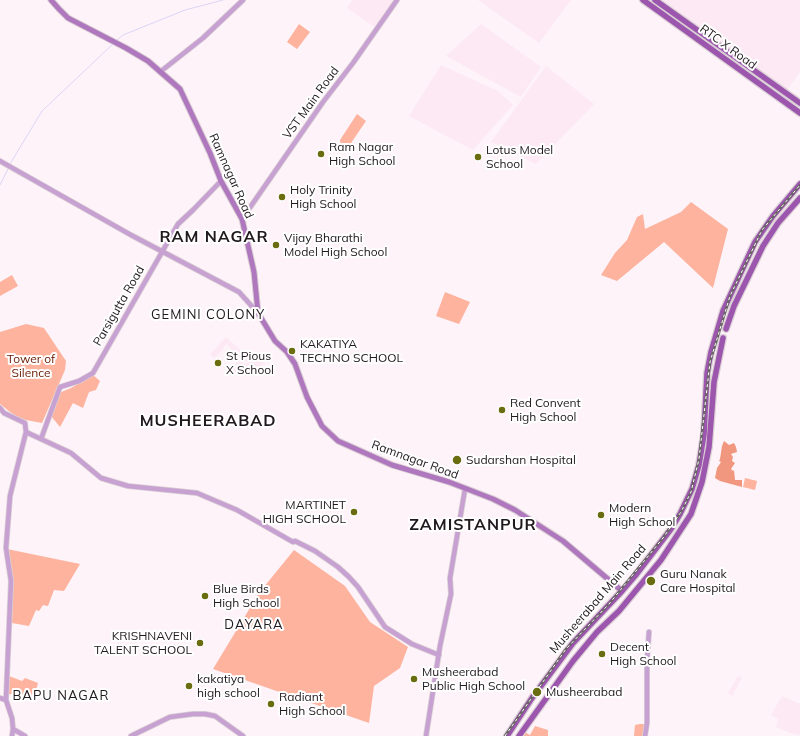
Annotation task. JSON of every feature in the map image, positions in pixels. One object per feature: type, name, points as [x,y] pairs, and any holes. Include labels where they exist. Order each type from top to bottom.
[{"type":"main road","name":"Ramnagar Road","points":[[52,0],[68,18],[148,61],[180,89],[210,153],[221,181],[242,219],[254,272],[258,313],[275,341],[287,352],[294,364],[307,397],[322,426],[338,441],[392,465],[449,482],[493,499],[534,521],[571,547],[622,591]]},
{"type":"main road","name":"RTC X Road","points":[[643,0],[800,113]]},
{"type":"main road","points":[[648,0],[800,109]]},
{"type":"main road","points":[[655,0],[800,102]]},
{"type":"main road","name":"RTC X Road","points":[[658,0],[800,102]]},
{"type":"main road","name":"Musheerabad Main Road","points":[[507,736],[532,698],[573,643],[622,591],[671,529],[680,514],[692,489],[699,465],[704,434],[707,373],[720,319],[755,242],[772,216],[800,184]]},
{"type":"main road","points":[[726,329],[734,306],[763,246],[778,224],[800,198]]},
{"type":"main road","points":[[720,319],[728,321]]},
{"type":"main road","name":"Musheerabad Main Road","points":[[519,736],[576,657],[597,632],[619,611],[661,560],[680,532],[695,504],[703,477],[710,435],[714,382],[724,338]]},
{"type":"main road","points":[[704,434],[710,435]]},
{"type":"main road","points":[[646,561],[654,567]]},
{"type":"street","points":[[160,72],[203,38],[243,0]]},
{"type":"street","name":"VST Main Road","points":[[242,219],[323,102],[355,60],[397,0]]},
{"type":"street","points":[[1,162],[130,235],[239,292],[258,313]]},
{"type":"street","name":"Parsigutta Road","points":[[41,439],[60,386],[79,381],[92,372],[178,224],[221,181]]},
{"type":"street","points":[[0,408],[4,413],[24,423],[26,432],[10,496],[6,548],[11,581],[6,700],[12,718],[12,736]]},
{"type":"street","points":[[26,432],[71,453],[101,478],[128,486],[197,493],[237,510],[293,542],[295,541],[315,551],[338,567],[349,577],[358,587],[385,627],[407,642],[425,651],[439,655]]},
{"type":"street","points":[[426,736],[439,655],[451,594],[450,578],[465,489]]},
{"type":"street","points":[[645,736],[647,723],[647,660],[649,632]]},
{"type":"street","points":[[0,698],[6,700]]},
{"type":"street","points":[[131,736],[170,717],[205,714],[214,716],[243,736]]},
{"type":"street","points":[[13,729],[25,736]]},
{"type":"shaded area","points":[[352,0],[397,0],[376,28],[347,8]]},
{"type":"shaded area","points":[[478,0],[571,0],[539,43]]},
{"type":"shaded area","points":[[660,0],[800,0],[800,72],[787,90]]},
{"type":"shaded area","points":[[481,24],[541,67],[521,97],[446,56]]},
{"type":"shaded area","points":[[441,65],[498,91],[513,105],[473,150],[409,116]]},
{"type":"shaded area","points":[[546,66],[594,104],[536,164],[491,142]]},
{"type":"shaded area","points":[[226,337],[250,359],[247,362],[245,361],[235,373],[231,369],[241,358],[237,354],[234,356],[230,353],[232,350],[227,344],[214,358],[210,354]]},
{"type":"shaded area","points":[[254,354],[265,362],[259,369],[252,364],[239,376],[237,373],[246,363],[251,361]]},
{"type":"shaded area","points":[[724,441],[729,445],[734,443],[736,447],[737,452],[731,454],[733,457],[732,461],[735,463],[731,469],[733,471],[734,470],[735,480],[742,480],[742,487],[720,481],[715,478],[717,468],[721,462],[719,461]]},
{"type":"shaded area","points":[[738,676],[742,678],[732,696],[728,693]]},
{"type":"shaded area","points":[[782,696],[800,704],[800,735],[790,733],[776,727],[778,719],[771,715]]},
{"type":"green space","points":[[299,24],[310,32],[297,49],[287,42]]},
{"type":"green space","points":[[357,114],[366,121],[349,146],[341,147],[340,140]]},
{"type":"green space","points":[[691,202],[728,229],[713,288],[664,242],[617,281],[601,275],[615,253],[627,240],[637,217],[643,214],[645,229],[681,212]]},
{"type":"green space","points":[[12,275],[18,286],[0,296],[0,282]]},
{"type":"green space","points":[[445,292],[470,302],[459,324],[436,316]]},
{"type":"green space","name":"Tower of Silence","points":[[26,324],[44,328],[66,361],[65,370],[42,423],[18,417],[0,404],[0,332]]},
{"type":"green space","points":[[93,375],[100,381],[96,390],[89,392],[83,408],[73,403],[60,427],[51,416],[59,393]]},
{"type":"green space","points":[[745,478],[757,481],[755,490],[743,487]]},
{"type":"green space","points":[[7,549],[80,564],[64,591],[54,590],[48,606],[43,605],[39,611],[36,610],[29,626],[12,623]]},
{"type":"green space","points":[[294,550],[345,586],[370,622],[408,647],[400,668],[374,686],[369,723],[213,669],[259,593]]},
{"type":"green space","points":[[9,676],[22,681],[25,678],[38,683],[35,694],[8,694]]},
{"type":"green space","points":[[645,724],[644,736],[634,736],[635,725]]},
{"type":"green space","points":[[535,726],[548,730],[548,736],[517,736],[521,730],[530,735]]},
{"type":"waterway","points":[[116,41],[123,35],[185,10],[223,0]]},
{"type":"waterway","points":[[10,164],[42,111],[114,43]]},
{"type":"waterway","points":[[0,185],[9,167]]},
{"type":"railway","points":[[505,736],[566,649],[609,604],[663,538],[681,512],[691,492],[699,459],[710,362],[730,296],[762,230],[800,185]]},
{"type":"place","name":"Ram Nagar High School","points":[[321,154]]},
{"type":"place","name":"Lotus Model School","points":[[478,157]]},
{"type":"place","name":"Holy Trinity High School","points":[[282,197]]},
{"type":"place","name":"Vijay Bharathi Model High School","points":[[276,245]]},
{"type":"place","name":"KAKATIYA TECHNO SCHOOL","points":[[292,351]]},
{"type":"place","name":"St Pious X School","points":[[218,363]]},
{"type":"place","name":"Red Convent High School","points":[[502,410]]},
{"type":"place","name":"Sudarshan Hospital","points":[[457,460]]},
{"type":"place","name":"MARTINET HIGH SCHOOL","points":[[354,512]]},
{"type":"place","name":"Modern High School","points":[[601,515]]},
{"type":"place","name":"Guru Nanak Care Hospital","points":[[651,581]]},
{"type":"place","name":"Blue Birds High School","points":[[205,596]]},
{"type":"place","name":"KRISHNAVENI TALENT SCHOOL","points":[[200,643]]},
{"type":"place","name":"Decent High School","points":[[602,654]]},
{"type":"place","name":"Musheerabad Public High School","points":[[414,679]]},
{"type":"place","name":"kakatiya high school","points":[[189,686]]},
{"type":"place","name":"Musheerabad","points":[[537,692]]},
{"type":"place","name":"Radiant High School","points":[[271,704]]},
{"type":"district","name":"RAM NAGAR","points":[[214,237]]},
{"type":"district","name":"GEMINI COLONY","points":[[208,315]]},
{"type":"district","name":"MUSHEERABAD","points":[[208,421]]},
{"type":"district","name":"ZAMISTANPUR","points":[[473,525]]},
{"type":"district","name":"DAYARA","points":[[254,625]]},
{"type":"district","name":"BAPU NAGAR","points":[[61,696]]}]
